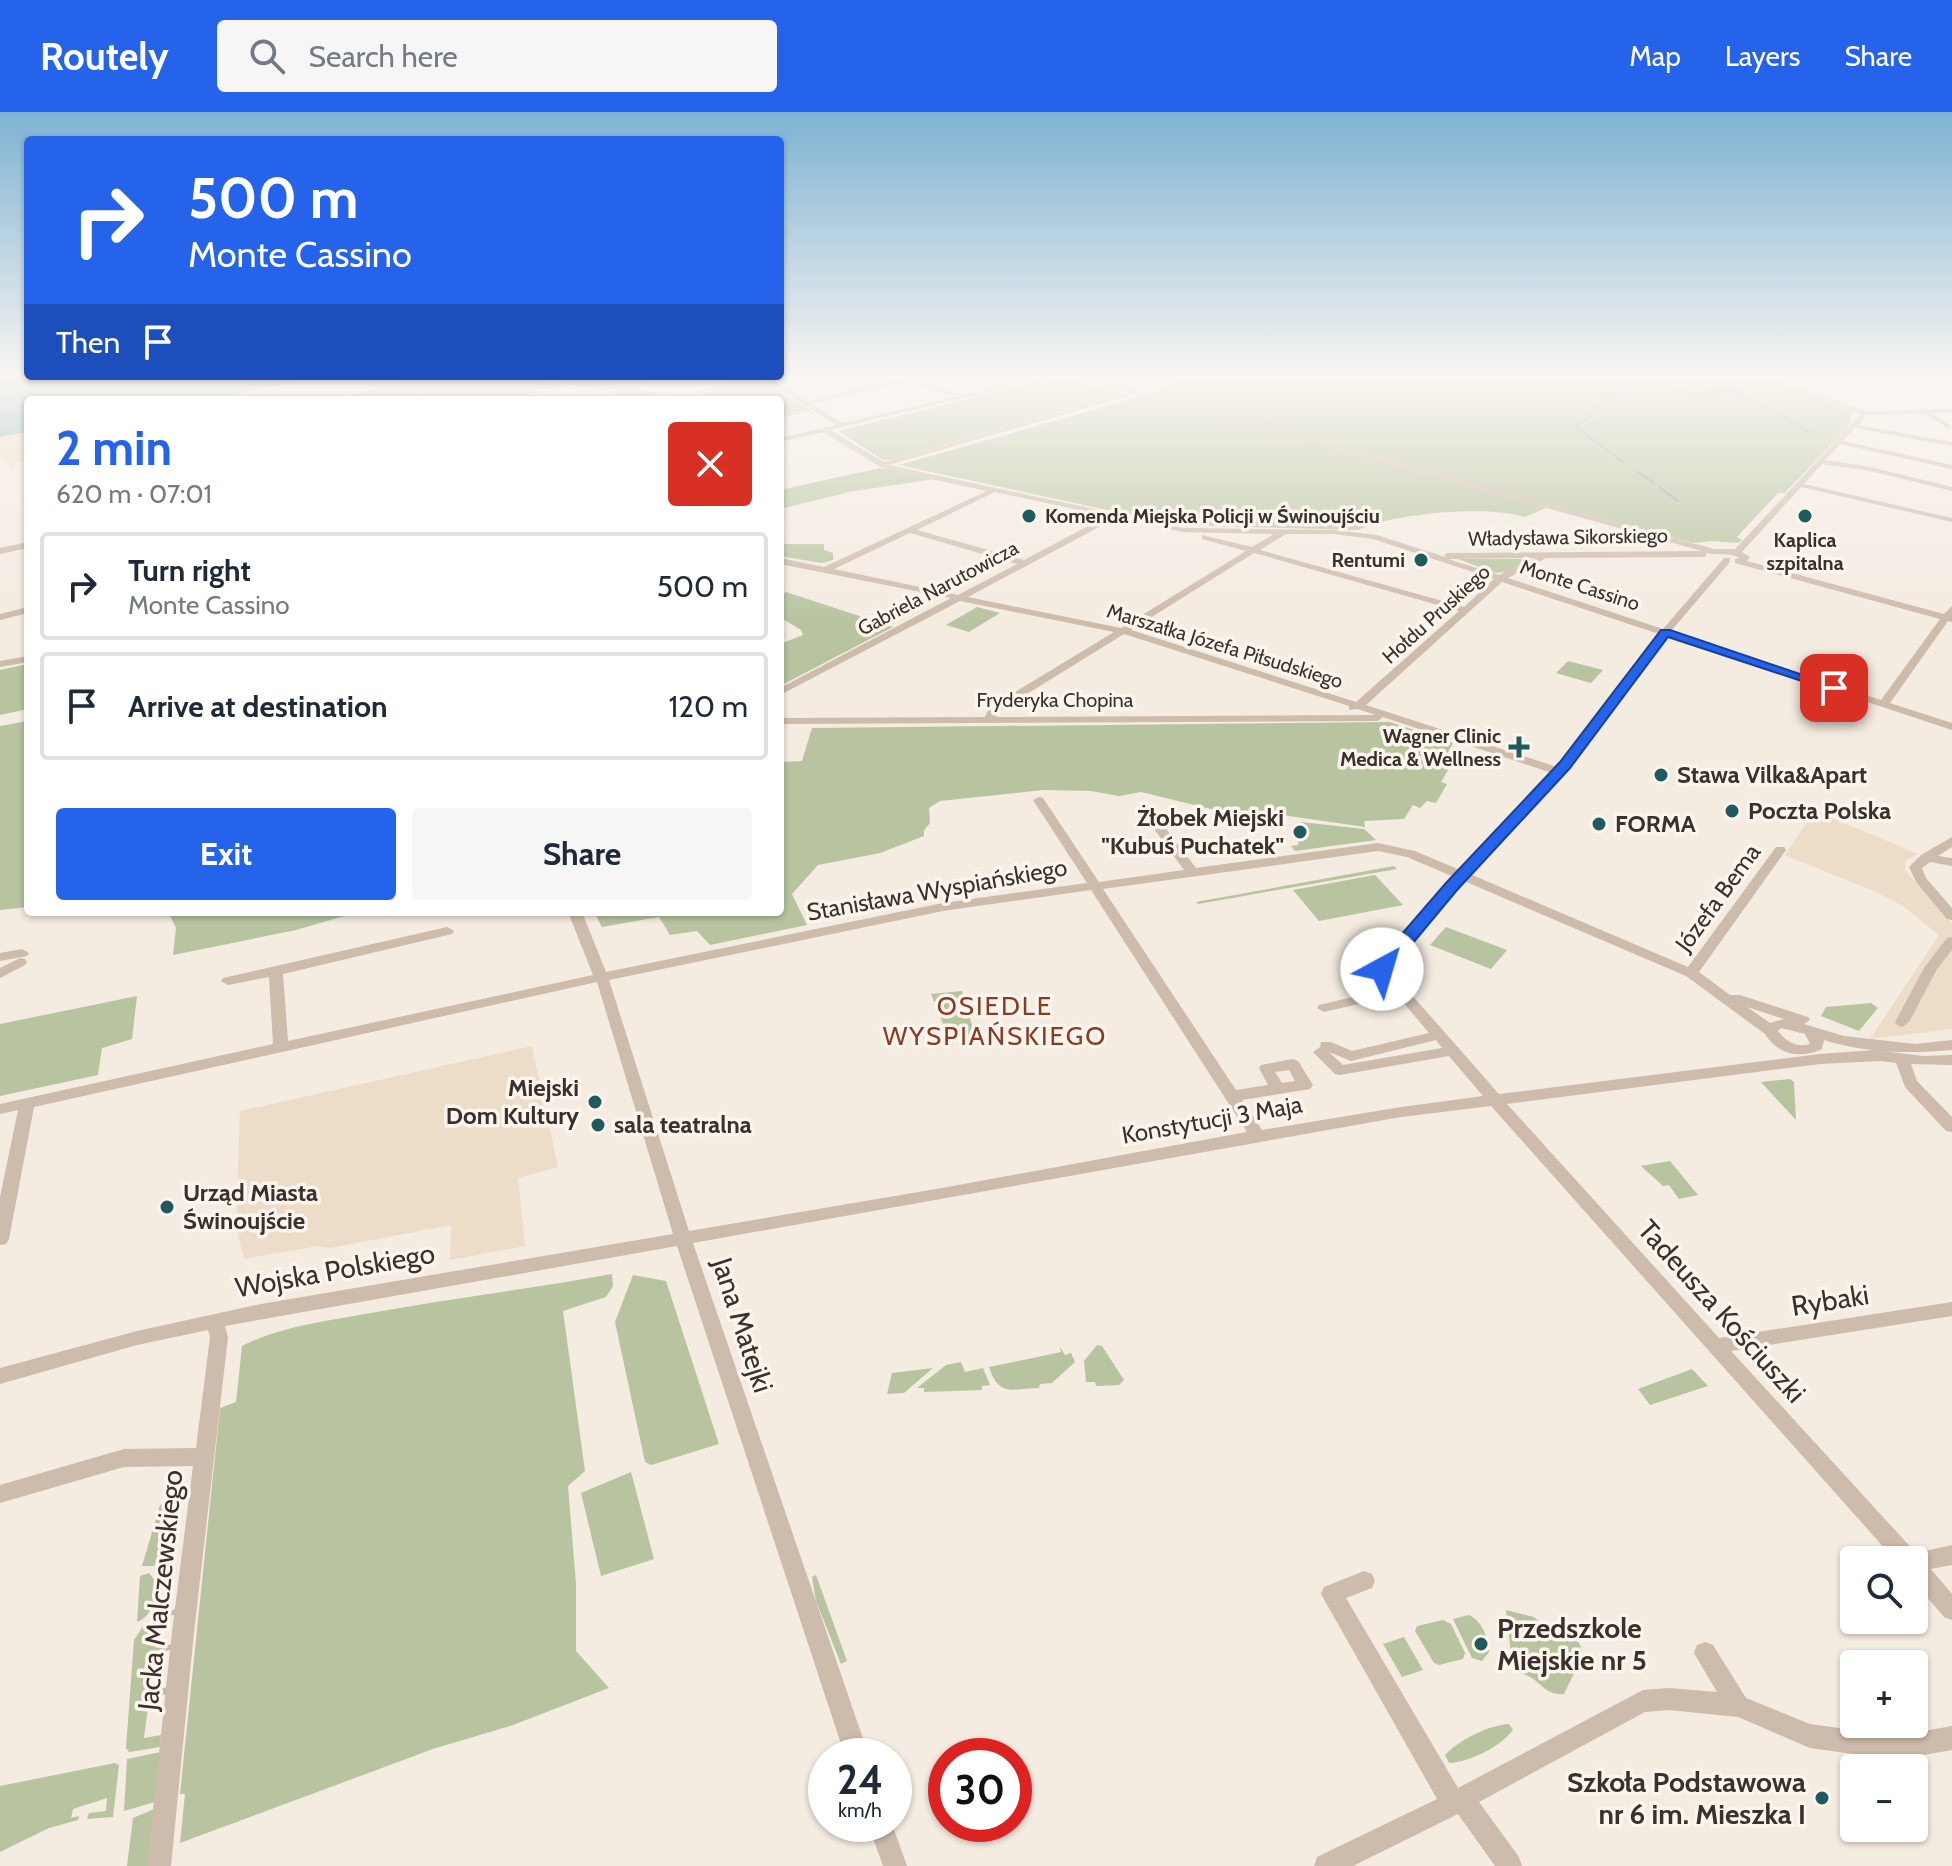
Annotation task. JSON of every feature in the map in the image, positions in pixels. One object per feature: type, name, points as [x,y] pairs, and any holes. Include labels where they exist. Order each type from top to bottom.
[{"type":"street","points":[[872,459],[880,464],[1183,530],[1466,610]]},
{"type":"street","points":[[880,464],[898,459]]},
{"type":"street","points":[[1372,459],[1950,615],[1884,704]]},
{"type":"street","points":[[1324,1008],[1399,990],[1384,974],[1384,964],[1558,771],[1665,632],[1727,560],[1740,556],[1824,459]]},
{"type":"street","points":[[1915,459],[1952,467]]},
{"type":"street","points":[[1821,462],[1871,469],[1952,489]]},
{"type":"street","points":[[1800,485],[1952,520]]},
{"type":"street","points":[[824,570],[994,490]]},
{"type":"street","name":"Gabriela Narutowicza","points":[[784,690],[1114,516]]},
{"type":"street","points":[[909,530],[1024,563]]},
{"type":"street","name":"Monte Cassino","points":[[1183,530],[1359,533],[1952,727]]},
{"type":"street","points":[[990,719],[993,710],[1284,532]]},
{"type":"street","points":[[0,551],[24,546]]},
{"type":"street","name":"Władysława Sikorskiego","points":[[1423,553],[1460,557],[1714,553]]},
{"type":"street","points":[[1714,553],[1727,560]]},
{"type":"street","name":"Hołdu Pruskiego","points":[[1357,710],[1501,578],[1545,556]]},
{"type":"street","name":"Marszałka Józefa Piłsudskiego","points":[[784,562],[1122,630],[1357,710]]},
{"type":"street","points":[[0,617],[24,611]]},
{"type":"street","points":[[0,664],[24,660]]},
{"type":"street","name":"Fryderyka Chopina","points":[[784,721],[1331,718],[1357,710],[1394,718],[1558,771]]},
{"type":"street","points":[[1039,800],[1258,1136]]},
{"type":"street","points":[[1144,807],[1193,873]]},
{"type":"street","points":[[1952,841],[1916,864],[1917,874],[1952,916]]},
{"type":"street","name":"Stanisława Wyspiańskiego","points":[[0,1109],[943,907],[1378,847],[1411,854],[1691,973],[1730,998]]},
{"type":"street","name":"Józefa Bema","points":[[1691,973],[1780,850]]},
{"type":"street","points":[[1925,858],[1952,862]]},
{"type":"street","name":"Jana Matejki","points":[[577,916],[603,978],[798,1587],[851,1738]]},
{"type":"street","points":[[228,981],[447,931]]},
{"type":"street","points":[[1902,1022],[1948,944]]},
{"type":"street","points":[[0,957],[21,958],[0,974]]},
{"type":"street","points":[[276,971],[281,1047]]},
{"type":"street","name":"Tadeusza Kościuszki","points":[[1399,990],[1494,1101],[1896,1546]]},
{"type":"street","points":[[1730,998],[1811,1032],[1843,1041],[1915,1049],[1952,1045]]},
{"type":"street","points":[[1730,998],[1788,1047],[1902,1059],[1952,1060]]},
{"type":"street","points":[[1730,998],[1770,1008],[1860,1042]]},
{"type":"street","points":[[1751,1068],[1772,1054],[1776,1025],[1791,1024]]},
{"type":"street","points":[[1809,1050],[1817,1039],[1811,1032]]},
{"type":"street","points":[[1439,1035],[1351,1056],[1323,1048],[1340,1070],[1453,1051]]},
{"type":"street","name":"Konstytucji 3 Maja","points":[[685,1239],[1258,1136],[1494,1101],[1788,1063],[1809,1050]]},
{"type":"street","points":[[1788,1063],[1880,1056]]},
{"type":"street","points":[[1902,1059],[1905,1077],[1952,1127]]},
{"type":"street","points":[[1232,1096],[1278,1090]]},
{"type":"street","points":[[0,1239],[27,1103]]},
{"type":"street","points":[[1934,1109],[1952,1107]]},
{"type":"street","name":"Wojska Polskiego","points":[[0,1376],[214,1321],[685,1239]]},
{"type":"street","name":"Rybaki","points":[[1717,1346],[1952,1309]]},
{"type":"street","name":"Jacka Malczewskiego","points":[[159,1866],[219,1337],[214,1321]]},
{"type":"street","points":[[0,1494],[124,1458],[205,1457]]},
{"type":"street","points":[[1928,1561],[1952,1555]]},
{"type":"street","points":[[1364,1581],[1332,1594],[1457,1801],[1510,1866]]},
{"type":"street","points":[[1928,1581],[1952,1610]]},
{"type":"street","points":[[1705,1653],[1743,1709]]},
{"type":"street","points":[[1326,1866],[1457,1801],[1643,1701],[1669,1699],[1743,1709],[1810,1736],[1895,1748],[1952,1738]]},
{"type":"street","points":[[886,1842],[895,1866]]},
{"type":"green space","points":[[921,459],[1818,459],[1785,493],[1778,493],[1737,537],[1742,540],[1738,543],[1693,543],[1553,505],[1525,517],[1465,511],[1394,519],[1358,530],[1176,525],[899,465]]},
{"type":"green space","points":[[880,468],[935,479],[854,491],[784,508],[784,489]]},
{"type":"green space","points":[[784,544],[824,544],[824,550],[833,553],[833,560],[822,563],[784,557]]},
{"type":"green space","points":[[1458,559],[1529,560],[1506,572],[1495,573]]},
{"type":"green space","points":[[784,593],[893,627],[784,684],[784,642],[803,635],[801,630],[784,619]]},
{"type":"green space","points":[[977,607],[1000,613],[969,632],[946,625]]},
{"type":"green space","points":[[1568,661],[1603,670],[1591,683],[1556,673]]},
{"type":"green space","points":[[24,665],[24,710],[0,715],[0,670]]},
{"type":"green space","points":[[24,722],[24,907],[0,910],[0,726]]},
{"type":"green space","points":[[1390,722],[1453,743],[1446,756],[1455,758],[1441,782],[1447,784],[1436,803],[1427,801],[1420,808],[1413,805],[1404,819],[1364,821],[1365,827],[1255,811],[1215,810],[1141,792],[1119,796],[1091,791],[1043,790],[940,801],[929,808],[930,823],[924,830],[924,836],[880,853],[818,865],[792,894],[807,925],[710,945],[697,931],[670,935],[659,917],[602,927],[596,916],[784,916],[784,762],[802,761],[812,728]]},
{"type":"green space","points":[[1301,822],[1364,829],[1376,840],[1295,851],[1291,846],[1298,845]]},
{"type":"green space","points":[[1394,866],[1397,869],[1196,902]]},
{"type":"green space","points":[[1375,875],[1403,905],[1319,921],[1293,890]]},
{"type":"green space","points":[[170,916],[344,916],[296,930],[173,955],[176,928]]},
{"type":"green space","points":[[1446,927],[1507,950],[1491,969],[1430,945]]},
{"type":"green space","points":[[962,991],[975,1035],[949,1039],[931,994]]},
{"type":"green space","points":[[137,996],[132,1039],[102,1048],[98,1075],[0,1096],[0,1024]]},
{"type":"green space","points":[[1871,1003],[1878,1008],[1859,1031],[1821,1016],[1826,1007]]},
{"type":"green space","points":[[1790,1079],[1794,1082],[1796,1120],[1761,1082]]},
{"type":"green space","points":[[1670,1161],[1698,1195],[1679,1199],[1669,1185],[1663,1186],[1641,1166]]},
{"type":"green space","points":[[612,1274],[613,1286],[606,1297],[563,1311],[585,1471],[568,1486],[576,1584],[576,1651],[609,1688],[513,1725],[433,1749],[180,1843],[185,1794],[180,1794],[220,1408],[236,1402],[242,1346],[287,1329],[318,1322]]},
{"type":"green space","points":[[633,1275],[666,1281],[719,1444],[651,1465],[645,1462],[615,1322]]},
{"type":"green space","points":[[1097,1345],[1102,1346],[1124,1380],[1119,1385],[1096,1386],[1095,1382],[1086,1382],[1084,1361]]},
{"type":"green space","points":[[1060,1347],[1065,1355],[1071,1353],[1075,1362],[1052,1383],[1040,1384],[1039,1388],[1014,1390],[1002,1387],[989,1367],[1061,1352]]},
{"type":"green space","points":[[961,1362],[965,1372],[983,1368],[990,1385],[982,1386],[982,1390],[924,1392],[924,1388],[917,1388],[946,1365]]},
{"type":"green space","points":[[933,1368],[904,1393],[887,1394],[892,1373]]},
{"type":"green space","points":[[1692,1369],[1708,1386],[1650,1405],[1638,1389]]},
{"type":"green space","points":[[631,1472],[654,1559],[601,1576],[581,1493]]},
{"type":"green space","points":[[167,1504],[159,1559],[154,1566],[142,1566],[160,1505]]},
{"type":"green space","points":[[149,1573],[157,1583],[154,1600],[147,1615],[137,1622],[140,1576]]},
{"type":"green space","points":[[816,1575],[847,1661],[841,1664],[816,1601],[812,1577]]},
{"type":"green space","points":[[177,1608],[176,1614],[159,1619],[156,1648],[173,1644],[172,1649],[155,1655],[150,1692],[168,1687],[166,1694],[149,1699],[144,1738],[161,1735],[160,1747],[129,1752],[126,1748],[134,1640],[144,1625]]},
{"type":"green space","points":[[1506,1610],[1534,1617],[1554,1635],[1572,1637],[1579,1643],[1582,1650],[1580,1661],[1564,1694],[1550,1692],[1530,1677],[1513,1672]]},
{"type":"green space","points":[[1469,1615],[1478,1622],[1486,1636],[1489,1652],[1482,1661],[1472,1658],[1453,1619]]},
{"type":"green space","points":[[1443,1620],[1451,1624],[1465,1653],[1463,1659],[1439,1665],[1434,1663],[1415,1631],[1417,1626]]},
{"type":"green space","points":[[1404,1637],[1423,1670],[1402,1677],[1383,1644]]},
{"type":"green space","points":[[1509,1724],[1513,1730],[1493,1748],[1475,1757],[1449,1763],[1445,1755],[1458,1744],[1484,1730]]},
{"type":"green space","points":[[161,1752],[155,1802],[124,1811],[127,1759]]},
{"type":"green space","points":[[115,1763],[119,1765],[113,1817],[87,1819],[89,1813],[106,1811],[107,1798],[73,1809],[71,1818],[79,1816],[78,1820],[49,1828],[0,1852],[0,1786]]},
{"type":"green space","points":[[154,1809],[148,1866],[127,1866],[133,1818]]},
{"type":"sand","points":[[4,459],[24,459],[14,468],[20,468],[12,469]]},
{"type":"shaded area","points":[[1815,811],[1918,854],[1905,861],[1905,870],[1952,923],[1952,937],[1945,940],[1952,946],[1952,1029],[1870,1039],[1939,935],[1903,906],[1785,855]]},
{"type":"shaded area","points":[[532,1046],[558,1167],[518,1178],[525,1246],[450,1260],[451,1225],[330,1248],[317,1246],[244,1259],[236,1226],[240,1111]]},
{"type":"waterway","points":[[1619,459],[1623,462]]},
{"type":"waterway","points":[[1638,472],[1655,484]]},
{"type":"waterway","points":[[1659,487],[1678,501]]},
{"type":"place","name":"Komenda Miejska Policji w Świnoujściu","points":[[1029,516]]},
{"type":"place","name":"Kaplica szpitalna","points":[[1805,516]]},
{"type":"place","name":"Rentumi","points":[[1421,560]]},
{"type":"place","name":"Wagner Clinic Medica & Wellness","points":[[1519,747]]},
{"type":"place","name":"Stawa Vilka&Apart","points":[[1661,775]]},
{"type":"place","name":"Poczta Polska","points":[[1732,811]]},
{"type":"place","name":"FORMA","points":[[1599,824]]},
{"type":"place","name":"Żłobek Miejski \"Kubuś Puchatek\"","points":[[1300,832]]},
{"type":"place","name":"Miejski Dom Kultury","points":[[595,1102]]},
{"type":"place","name":"sala teatralna","points":[[598,1125]]},
{"type":"place","name":"Urząd Miasta Świnoujście","points":[[167,1207]]},
{"type":"place","name":"Przedszkole Miejskie nr 5","points":[[1481,1644]]},
{"type":"place","name":"Szkoła Podstawowa nr 6 im. Mieszka I","points":[[1822,1798]]},
{"type":"district","name":"OSIEDLE WYSPIAŃSKIEGO","points":[[995,1021]]},
{"type":"route","points":[[1382,969],[1452,886],[1565,765],[1665,632],[1834,688]]}]
